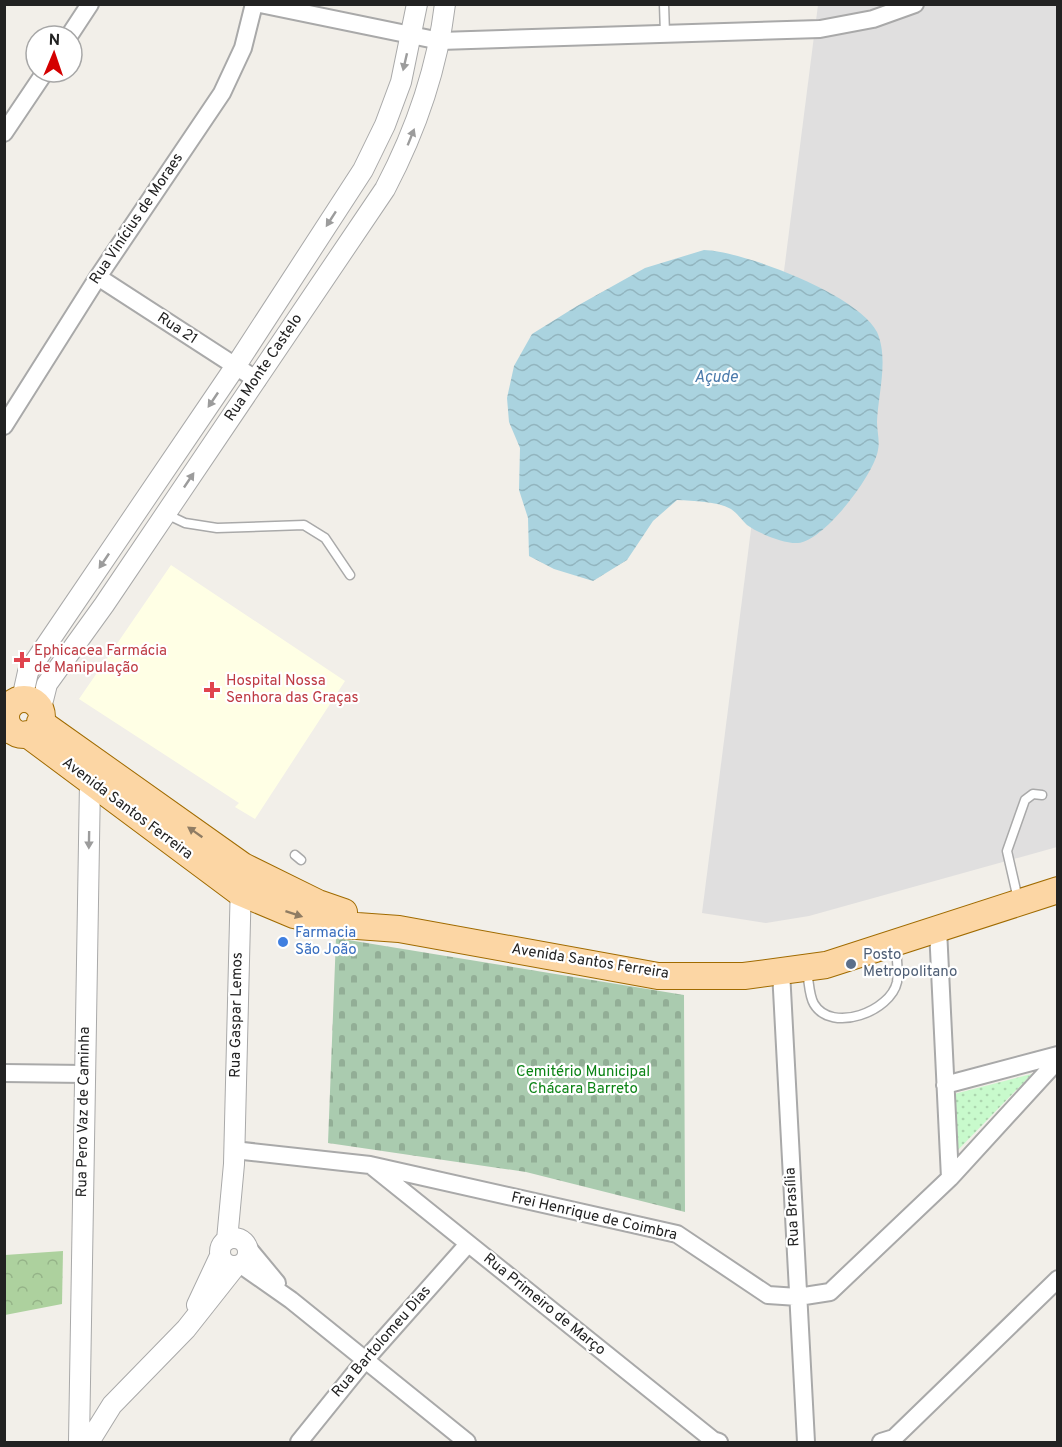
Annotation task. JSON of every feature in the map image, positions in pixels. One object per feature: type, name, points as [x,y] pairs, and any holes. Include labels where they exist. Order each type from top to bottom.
[{"type":"main road","name":"Avenida Santos Ferreira","points":[[17,716],[90,782],[239,892],[294,915],[343,925],[399,929],[658,976],[744,976],[806,968],[1058,890]]},
{"type":"main road","name":"Avenida Santos Ferreira","points":[[17,716],[243,866],[318,903],[399,929]]},
{"type":"street","points":[[77,24],[90,4]]},
{"type":"street","name":"Rua Vinícius de Moraes","points":[[4,426],[98,277],[222,93],[243,48],[254,4]]},
{"type":"street","points":[[260,4],[440,41],[820,29],[873,19],[915,4]]},
{"type":"street","name":"Rua Monte Castelo","points":[[17,716],[28,672],[236,367],[363,170],[401,82],[417,4]]},
{"type":"street","name":"Rua Monte Castelo","points":[[17,716],[47,684],[166,514],[385,189],[413,132],[428,93],[440,41],[445,4]]},
{"type":"street","points":[[4,133],[37,84]]},
{"type":"street","name":"Rua 21","points":[[98,277],[256,380]]},
{"type":"street","name":"Rua Pero Vaz de Caminha","points":[[79,1443],[90,782]]},
{"type":"street","name":"Rua Gaspar Lemos","points":[[235,1252],[234,1157],[239,892],[243,866]]},
{"type":"street","points":[[938,929],[950,1178]]},
{"type":"street","name":"Rua Brasília","points":[[781,971],[806,1443]]},
{"type":"street","points":[[945,1085],[1058,1055]]},
{"type":"street","name":"Frei Henrique de Coimbra","points":[[234,1157],[370,1165],[677,1234],[768,1295],[798,1297],[830,1292],[950,1178],[1058,1060]]},
{"type":"street","points":[[4,1073],[85,1074]]},
{"type":"street","name":"Rua Primeiro de Março","points":[[370,1165],[719,1443]]},
{"type":"street","name":"Rua Bartolomeu Dias","points":[[299,1443],[366,1359],[468,1244]]},
{"type":"street","points":[[90,1443],[112,1405],[186,1329],[226,1282],[235,1252],[467,1443]]},
{"type":"street","points":[[881,1443],[894,1438],[1058,1279]]},
{"type":"lane","points":[[664,4],[665,34]]},
{"type":"lane","points":[[166,514],[185,523],[217,528],[304,525],[325,538],[350,575]]},
{"type":"lane","points":[[1019,903],[1007,851],[1025,800],[1032,794],[1042,795]]},
{"type":"lane","points":[[806,968],[814,1003],[824,1013],[844,1019],[877,1008],[891,996],[897,982],[896,942]]},
{"type":"shaded area","points":[[818,5],[1057,5],[1057,847],[809,916],[766,923],[702,913]]},
{"type":"shaded area","name":"Hospital Nossa Senhora das Graças","points":[[171,565],[345,681],[255,819],[235,807],[239,803],[79,699]]},
{"type":"green space","name":"Cemitério Municipal Chácara Barreto","points":[[336,938],[684,995],[685,1212],[526,1172],[328,1143]]},
{"type":"green space","points":[[1032,1074],[956,1152],[954,1094]]},
{"type":"green space","points":[[63,1251],[62,1304],[5,1315],[5,1255]]},
{"type":"water","name":"Açude","points":[[704,250],[745,258],[798,277],[848,304],[866,318],[877,332],[883,365],[877,422],[879,447],[867,475],[858,490],[834,519],[809,539],[798,543],[779,540],[758,531],[747,525],[725,506],[677,500],[653,521],[627,560],[593,581],[554,569],[529,556],[528,518],[519,490],[520,448],[509,422],[507,398],[514,366],[532,334],[645,268]]},
{"type":"place","name":"Ephicacea Farmácia de Manipulação","points":[[22,660]]},
{"type":"place","name":"Hospital Nossa Senhora das Graças","points":[[212,690]]},
{"type":"place","name":"Farmacia São João","points":[[283,942]]},
{"type":"place","name":"Posto Metropolitano","points":[[851,964]]}]
